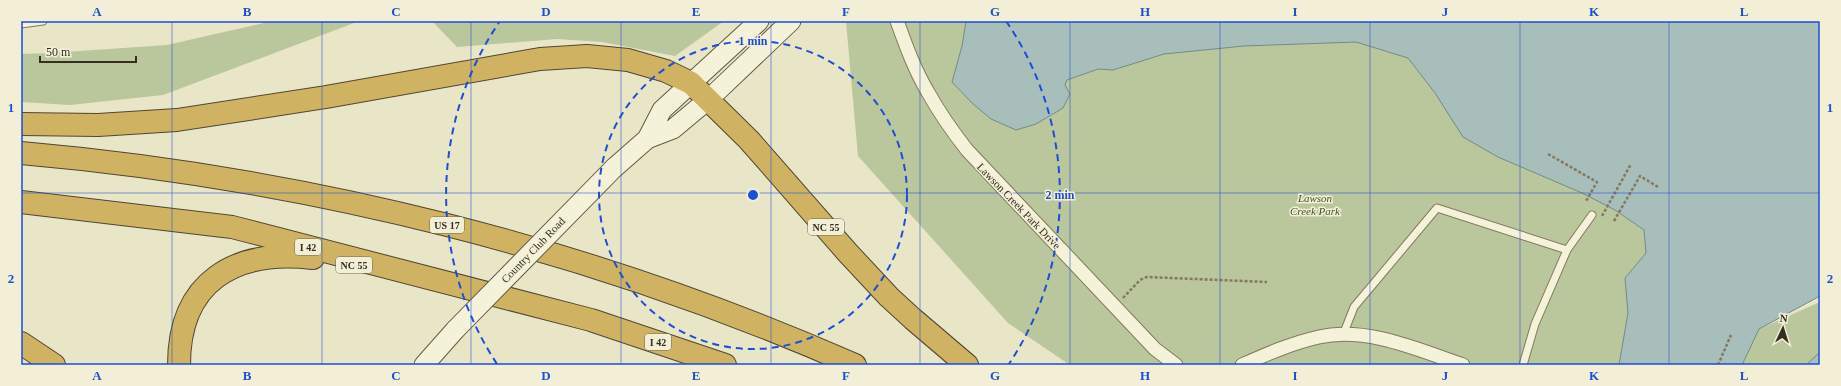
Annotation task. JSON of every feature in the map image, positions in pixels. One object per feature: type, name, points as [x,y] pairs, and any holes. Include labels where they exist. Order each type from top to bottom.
[{"type":"highway","points":[[21,124],[98,125],[177,120],[564,57],[587,56],[628,60],[666,71],[691,83]]},
{"type":"highway","name":"NC 55","points":[[691,83],[709,99],[749,140],[847,252],[889,296],[912,319],[967,365]]},
{"type":"highway","name":"US 17","points":[[21,153],[200,174],[336,199],[462,229],[565,258],[666,291],[765,328],[855,365]]},
{"type":"highway","name":"I 42","points":[[21,202],[232,227],[591,320],[725,365]]},
{"type":"highway","name":"NC 55","points":[[179,365],[183,331],[189,311],[199,294],[213,279],[230,268],[250,260],[272,256],[314,258],[374,269],[499,300],[591,320]]},
{"type":"highway","points":[[21,343],[54,365]]},
{"type":"main road","name":"Country Club Road","points":[[424,365],[456,329],[614,168],[646,139],[662,110],[759,21]]},
{"type":"main road","name":"Country Club Road","points":[[646,139],[673,129],[709,99],[791,21]]},
{"type":"street","name":"Lawson Creek Park Drive","points":[[897,21],[913,63],[928,93],[946,122],[963,144],[989,175],[1155,349],[1176,365]]},
{"type":"street","points":[[1242,365],[1288,345],[1320,336],[1356,334],[1394,342],[1463,365]]},
{"type":"lane","points":[[21,24],[43,21]]},
{"type":"lane","points":[[1344,335],[1354,307],[1437,208],[1567,250]]},
{"type":"lane","points":[[1523,365],[1535,324],[1567,250],[1592,215]]},
{"type":"path","points":[[1548,154],[1597,182],[1586,201]]},
{"type":"path","points":[[1602,216],[1631,164]]},
{"type":"path","points":[[1614,221],[1640,176],[1658,187]]},
{"type":"path","points":[[1115,306],[1140,280],[1147,277],[1267,282]]},
{"type":"path","points":[[1718,365],[1731,335]]},
{"type":"green space","points":[[273,21],[369,21],[354,23],[163,95],[70,105],[21,102],[21,54],[167,45]]},
{"type":"green space","points":[[432,21],[724,21],[675,56],[602,42],[557,39],[457,47]]},
{"type":"green space","name":"Lawson Creek Park","points":[[846,21],[966,21],[962,46],[952,82],[972,103],[991,119],[1065,85],[1067,80],[1098,69],[1113,70],[1164,54],[1244,46],[1356,42],[1408,58],[1435,93],[1498,157],[1582,193],[1615,210],[1644,230],[1646,253],[1625,278],[1628,313],[1619,365],[1070,365],[1008,323],[858,156]]},
{"type":"green space","points":[[1820,302],[1820,365],[1742,365],[1759,329]]},
{"type":"water","points":[[966,21],[1820,21],[1820,296],[1759,329],[1742,365],[1619,365],[1628,313],[1625,278],[1646,253],[1644,230],[1615,210],[1582,193],[1498,157],[1463,137],[1435,93],[1408,58],[1356,42],[1244,46],[1164,54],[1113,70],[1098,69],[1067,80],[1065,85],[1070,94],[1063,108],[1036,124],[1016,130],[991,119],[972,103],[952,82],[962,46]]},
{"type":"water","points":[[1820,352],[1820,365],[1806,365]]}]
